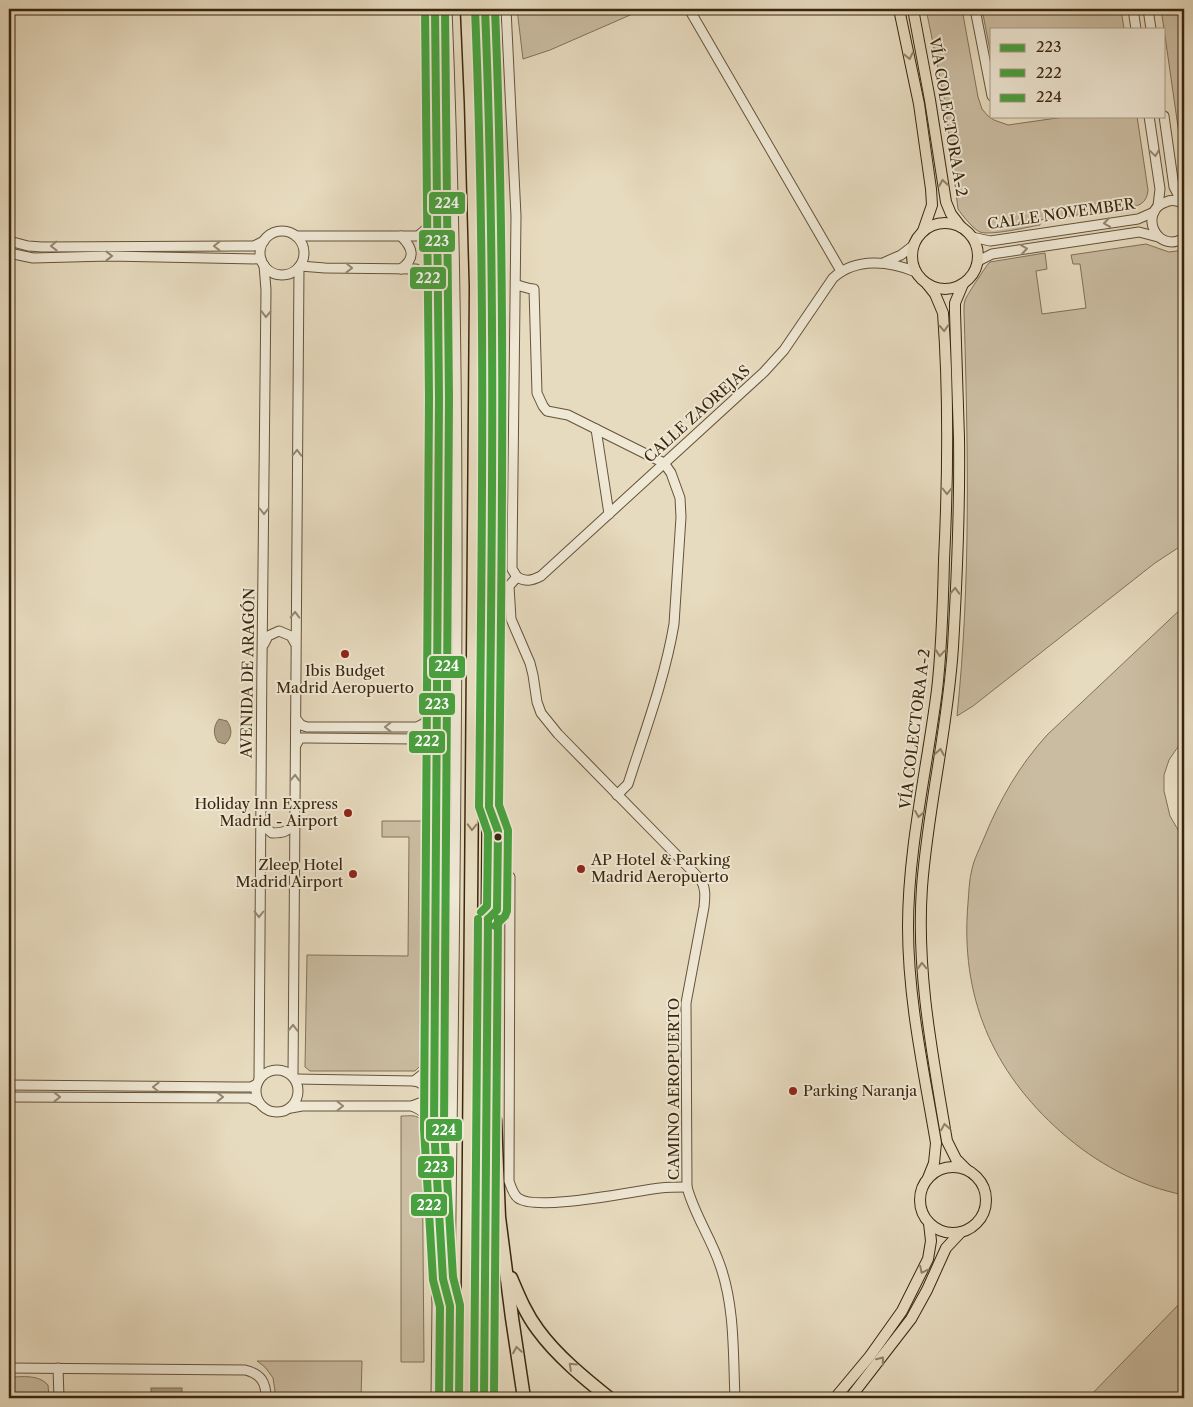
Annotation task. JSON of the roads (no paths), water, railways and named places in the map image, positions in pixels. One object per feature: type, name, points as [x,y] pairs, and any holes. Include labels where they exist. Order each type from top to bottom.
[{"type":"highway","points":[[467,9],[476,287],[467,1398]]},
{"type":"highway","points":[[484,1398],[493,286],[490,103],[485,9]]},
{"type":"highway","points":[[488,969],[499,1217],[524,1398]]},
{"type":"highway","points":[[499,1217],[511,1278],[521,1303],[544,1337],[561,1356],[609,1398]]},
{"type":"main road","name":"VÍA COLECTORA A-2","points":[[899,9],[919,104],[931,189],[932,205],[923,231]]},
{"type":"main road","name":"VÍA COLECTORA A-2","points":[[913,9],[946,202],[951,214],[961,227]]},
{"type":"main road","points":[[938,224],[954,224],[961,227],[972,237],[976,245],[978,261],[975,270],[963,284],[954,288],[936,288],[927,284],[916,272],[912,263],[914,245],[923,231],[938,224]]},
{"type":"main road","name":"VÍA COLECTORA A-2","points":[[927,284],[935,294],[942,313],[946,372],[947,485],[941,648],[936,698],[915,841],[908,927],[914,1013],[936,1143],[934,1163],[928,1178]]},
{"type":"main road","name":"VÍA COLECTORA A-2","points":[[963,284],[955,303],[958,371],[959,503],[952,648],[943,736],[926,843],[921,927],[922,972],[926,1011],[947,1141],[956,1159],[966,1169]]},
{"type":"main road","points":[[952,1166],[966,1169],[976,1176],[984,1189],[986,1204],[980,1218],[968,1229],[961,1232],[948,1232],[934,1228],[921,1211],[919,1197],[924,1184],[935,1172],[943,1168],[952,1166]]},
{"type":"main road","points":[[835,1398],[870,1356],[902,1311],[928,1259],[932,1241],[929,1223]]},
{"type":"main road","points":[[850,1398],[911,1319],[927,1290],[946,1248],[961,1232]]},
{"type":"street","points":[[435,9],[439,398],[434,1128],[443,1279],[450,1306]]},
{"type":"street","points":[[439,398],[445,254],[443,101],[446,9]]},
{"type":"street","points":[[446,9],[451,112],[457,401],[454,969],[449,1398]]},
{"type":"street","points":[[506,9],[516,216],[512,569],[517,577]]},
{"type":"street","points":[[689,9],[840,271],[849,267],[885,262],[900,255],[914,245]]},
{"type":"street","points":[[975,9],[990,86]]},
{"type":"street","points":[[1134,9],[1136,28]]},
{"type":"street","points":[[1148,9],[1151,28]]},
{"type":"street","points":[[1149,118],[1160,189],[1152,225],[1158,237]]},
{"type":"street","points":[[1164,118],[1174,187],[1183,203]]},
{"type":"street","points":[[296,236],[418,236],[431,225],[437,197]]},
{"type":"street","name":"CALLE NOVEMBER","points":[[972,237],[990,241],[1138,219],[1167,201],[1183,203]]},
{"type":"street","points":[[9,241],[28,246],[42,247],[254,246],[279,231],[296,236],[303,247],[303,260],[300,267],[295,643],[294,1078],[298,1087],[298,1094],[296,1102],[291,1108]]},
{"type":"street","name":"CALLE NOVEMBER","points":[[978,261],[992,254],[1139,232],[1170,242],[1176,242],[1184,238]]},
{"type":"street","points":[[401,236],[409,244],[411,250],[410,258],[401,269]]},
{"type":"street","points":[[264,240],[261,246],[263,262],[269,270],[281,275],[288,274],[300,267],[416,269],[430,280],[434,289],[439,339]]},
{"type":"street","points":[[9,253],[33,258],[118,256],[263,262]]},
{"type":"street","name":"AVENIDA DE ARAGÓN","points":[[258,1082],[260,815],[264,646],[266,290],[263,262]]},
{"type":"street","points":[[885,262],[916,272]]},
{"type":"street","name":"CALLE ZAOREJAS","points":[[517,577],[526,581],[541,576],[774,361],[784,350],[833,278],[840,271]]},
{"type":"street","points":[[516,285],[534,289],[537,393],[543,406],[548,411],[568,415],[664,463],[671,473],[680,498],[681,517],[674,624],[666,664],[628,784],[617,795]]},
{"type":"street","points":[[596,429],[610,514]]},
{"type":"street","name":"CAMINO AEROPUERTO","points":[[517,577],[509,586],[511,619],[530,662],[537,702],[541,713],[558,734],[705,886],[705,901],[686,1003],[687,1187],[690,1201],[709,1237],[727,1286],[732,1330],[735,1398]]},
{"type":"street","points":[[264,646],[268,636],[279,631],[291,636],[295,643]]},
{"type":"street","points":[[296,719],[301,725],[307,727],[416,728],[425,724],[433,715],[437,699]]},
{"type":"street","points":[[296,745],[300,738],[416,738],[432,747],[437,756]]},
{"type":"street","points":[[260,815],[264,826],[272,833],[282,833],[290,829],[295,822]]},
{"type":"street","points":[[510,877],[509,1181],[512,1190],[518,1198],[529,1202],[557,1202],[599,1199],[661,1188],[687,1187]]},
{"type":"street","points":[[414,1081],[428,1070],[435,1047]]},
{"type":"street","points":[[9,1085],[236,1088],[251,1087],[263,1075],[275,1070],[281,1070],[294,1078],[414,1081],[422,1083],[428,1093],[425,1101],[412,1106],[302,1106],[273,1112],[262,1107],[258,1102],[256,1096],[258,1082]]},
{"type":"street","points":[[9,1097],[250,1098],[258,1102]]},
{"type":"street","points":[[412,1106],[423,1111],[430,1119],[434,1128]]},
{"type":"street","points":[[435,1164],[432,1203],[437,1304],[436,1398]]},
{"type":"street","points":[[9,1368],[245,1370],[256,1373],[262,1379],[266,1388],[266,1398]]},
{"type":"street","points":[[58,1368],[59,1398]]},
{"type":"place","name":"Ibis Budget Madrid Aeropuerto","points":[[345,654]]},
{"type":"place","name":"Holiday Inn Express Madrid - Airport","points":[[348,813]]},
{"type":"place","name":"AP Hotel & Parking Madrid Aeropuerto","points":[[581,869]]},
{"type":"place","name":"Zleep Hotel Madrid Airport","points":[[353,874]]},
{"type":"place","name":"Parking Naranja","points":[[793,1091]]}]
